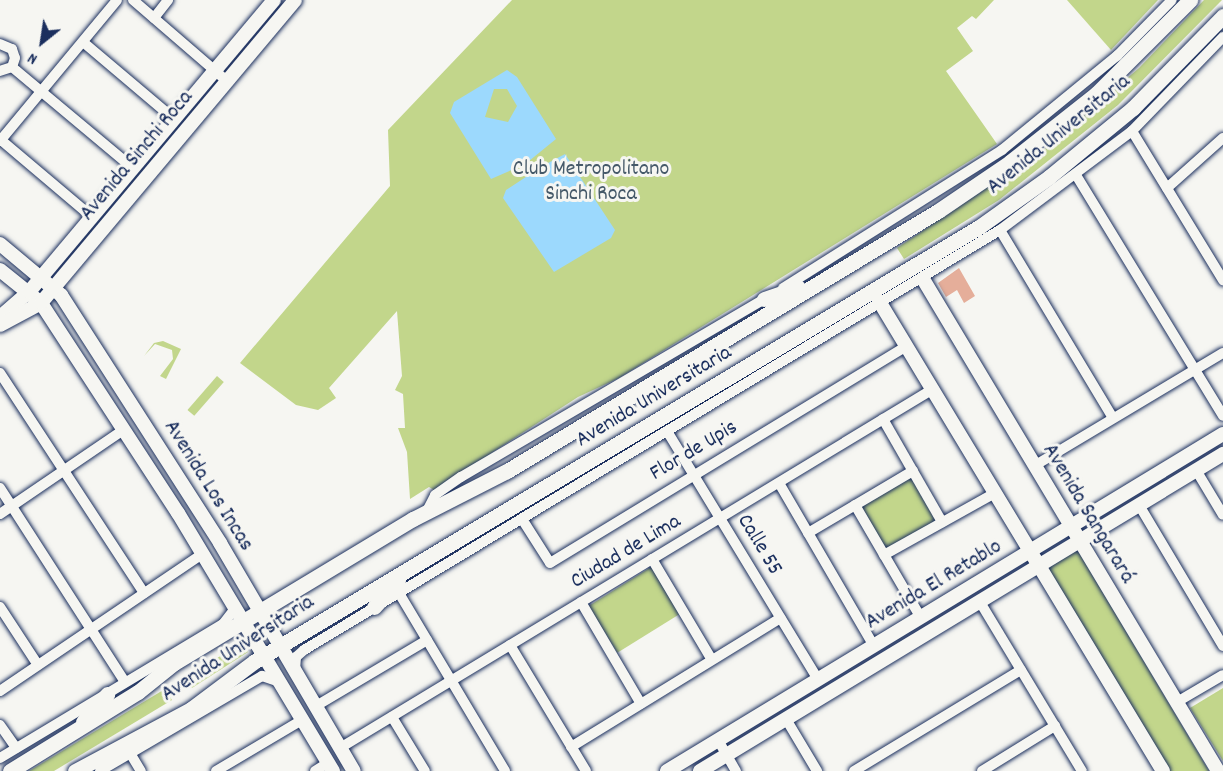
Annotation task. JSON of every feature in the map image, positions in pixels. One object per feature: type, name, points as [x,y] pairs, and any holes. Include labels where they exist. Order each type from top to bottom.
[{"type":"main road","name":"Avenida Sinchi Roca","points":[[0,317],[41,277],[274,0]]},
{"type":"main road","name":"Avenida Sinchi Roca","points":[[0,325],[41,303],[295,0]]},
{"type":"main road","name":"Avenida Universitaria","points":[[10,771],[74,733],[174,663],[245,623],[427,511],[507,471],[826,278],[1010,162],[1096,93],[1190,0]]},
{"type":"main road","name":"Avenida Universitaria","points":[[75,771],[99,764],[191,709],[264,656],[979,227],[1049,177],[1133,108],[1223,16]]},
{"type":"main road","name":"Avenida Los Incas","points":[[0,244],[54,287],[194,502],[351,766]]},
{"type":"main road","name":"Avenida Los Incas","points":[[0,270],[41,303],[178,513],[331,768]]},
{"type":"main road","points":[[764,299],[826,278]]},
{"type":"main road","name":"Avenida Sangarará","points":[[923,279],[1218,771]]},
{"type":"main road","points":[[879,301],[1163,771]]},
{"type":"main road","name":"Avenida El Retablo","points":[[667,771],[1223,434]]},
{"type":"main road","name":"Avenida El Retablo","points":[[700,771],[1223,454]]},
{"type":"main road","points":[[178,513],[194,502]]},
{"type":"main road","points":[[374,607],[409,568]]},
{"type":"main road","points":[[1015,581],[1033,580],[1054,591]]},
{"type":"main road","points":[[74,733],[106,694]]},
{"type":"main road","points":[[99,764],[168,731]]},
{"type":"main road","points":[[331,768],[351,766]]},
{"type":"street","points":[[92,217],[0,140],[117,0]]},
{"type":"street","points":[[133,0],[227,81]]},
{"type":"street","points":[[154,18],[168,0]]},
{"type":"street","name":"Avenida Universitaria","points":[[427,511],[435,495],[461,477],[764,299],[1011,143],[1117,56],[1172,0]]},
{"type":"street","name":"Avenida Universitaria","points":[[295,671],[298,654],[879,301],[923,279],[1000,230],[1076,176],[1131,131],[1223,37]]},
{"type":"street","points":[[83,42],[174,119]]},
{"type":"street","points":[[0,44],[14,53],[12,66]]},
{"type":"street","points":[[12,66],[133,168]]},
{"type":"street","points":[[0,71],[12,66]]},
{"type":"street","points":[[1131,131],[1223,280]]},
{"type":"street","points":[[1167,189],[1221,144]]},
{"type":"street","points":[[1076,176],[1223,416]]},
{"type":"street","points":[[1000,230],[1113,418]]},
{"type":"street","name":"Flor de Upis","points":[[522,519],[550,563],[907,346]]},
{"type":"street","points":[[1034,466],[1223,353]]},
{"type":"street","points":[[0,373],[144,593]]},
{"type":"street","name":"Ciudad de Lima","points":[[340,748],[933,389]]},
{"type":"street","points":[[883,419],[942,522]]},
{"type":"street","points":[[0,514],[123,430]]},
{"type":"street","name":"Calle 55","points":[[667,431],[818,679]]},
{"type":"street","points":[[1196,470],[1223,514]]},
{"type":"street","points":[[808,533],[913,471]]},
{"type":"street","points":[[779,483],[874,646]]},
{"type":"street","points":[[0,488],[125,682]]},
{"type":"street","points":[[884,555],[995,493]]},
{"type":"street","points":[[855,505],[921,618]]},
{"type":"street","points":[[1139,505],[1223,646]]},
{"type":"street","points":[[0,691],[202,554]]},
{"type":"street","points":[[652,559],[712,660]]},
{"type":"street","points":[[399,593],[505,771]]},
{"type":"street","points":[[581,602],[641,704]]},
{"type":"street","name":"Avenida Universitaria","points":[[0,758],[225,623],[232,603]]},
{"type":"street","points":[[980,603],[1082,771]]},
{"type":"street","points":[[0,607],[38,665]]},
{"type":"street","points":[[571,747],[781,618]]},
{"type":"street","points":[[316,706],[427,640]]},
{"type":"street","points":[[510,645],[585,771]]},
{"type":"street","points":[[854,771],[1020,670]]},
{"type":"street","points":[[1177,702],[1223,675]]},
{"type":"street","name":"Avenida Universitaria","points":[[99,764],[130,753],[262,676],[279,682]]},
{"type":"street","points":[[392,717],[425,771]]},
{"type":"street","points":[[786,719],[817,771]]},
{"type":"street","points":[[216,771],[302,720]]},
{"type":"street","points":[[0,725],[16,748]]},
{"type":"street","points":[[982,771],[1055,726]]},
{"type":"street","points":[[718,740],[736,771]]},
{"type":"street","points":[[130,753],[141,771]]},
{"type":"street","points":[[315,771],[331,768]]},
{"type":"green space","name":"Club Metropolitano Sinchi Roca","points":[[512,0],[994,0],[976,19],[972,16],[957,28],[973,51],[946,71],[997,144],[619,378],[578,397],[434,490],[429,487],[410,499],[407,452],[398,428],[405,428],[403,394],[395,390],[402,376],[397,311],[329,388],[336,398],[318,410],[296,405],[240,363],[390,186],[388,130]]},
{"type":"green space","points":[[1067,0],[1158,0],[1111,50]]},
{"type":"green space","points":[[1204,0],[1222,0],[1118,105],[999,200],[904,259],[897,248],[1042,151],[1139,68]]},
{"type":"green space","points":[[163,341],[181,349],[166,379],[160,376],[173,359],[172,350],[155,344],[144,356],[154,343]]},
{"type":"green space","points":[[217,376],[224,382],[194,416],[187,410]]},
{"type":"green space","points":[[911,477],[936,521],[886,550],[861,506]]},
{"type":"green space","points":[[1077,549],[1209,771],[1170,771],[1046,568]]},
{"type":"green space","points":[[651,567],[680,614],[617,653],[588,606]]},
{"type":"green space","points":[[243,643],[248,652],[192,688],[180,686],[184,677]]},
{"type":"green space","points":[[1223,688],[1223,761],[1190,708]]},
{"type":"green space","points":[[165,689],[172,700],[54,771],[29,771]]},
{"type":"water","points":[[507,70],[517,77],[556,139],[529,161],[535,170],[565,154],[615,230],[611,238],[554,272],[503,198],[506,190],[529,175],[523,165],[491,179],[450,113],[454,102]],"holes":[[[494,89],[507,89],[517,106],[508,122],[485,117]]]},
{"type":"building","points":[[959,268],[975,296],[964,303],[957,290],[946,297],[938,283]]}]
